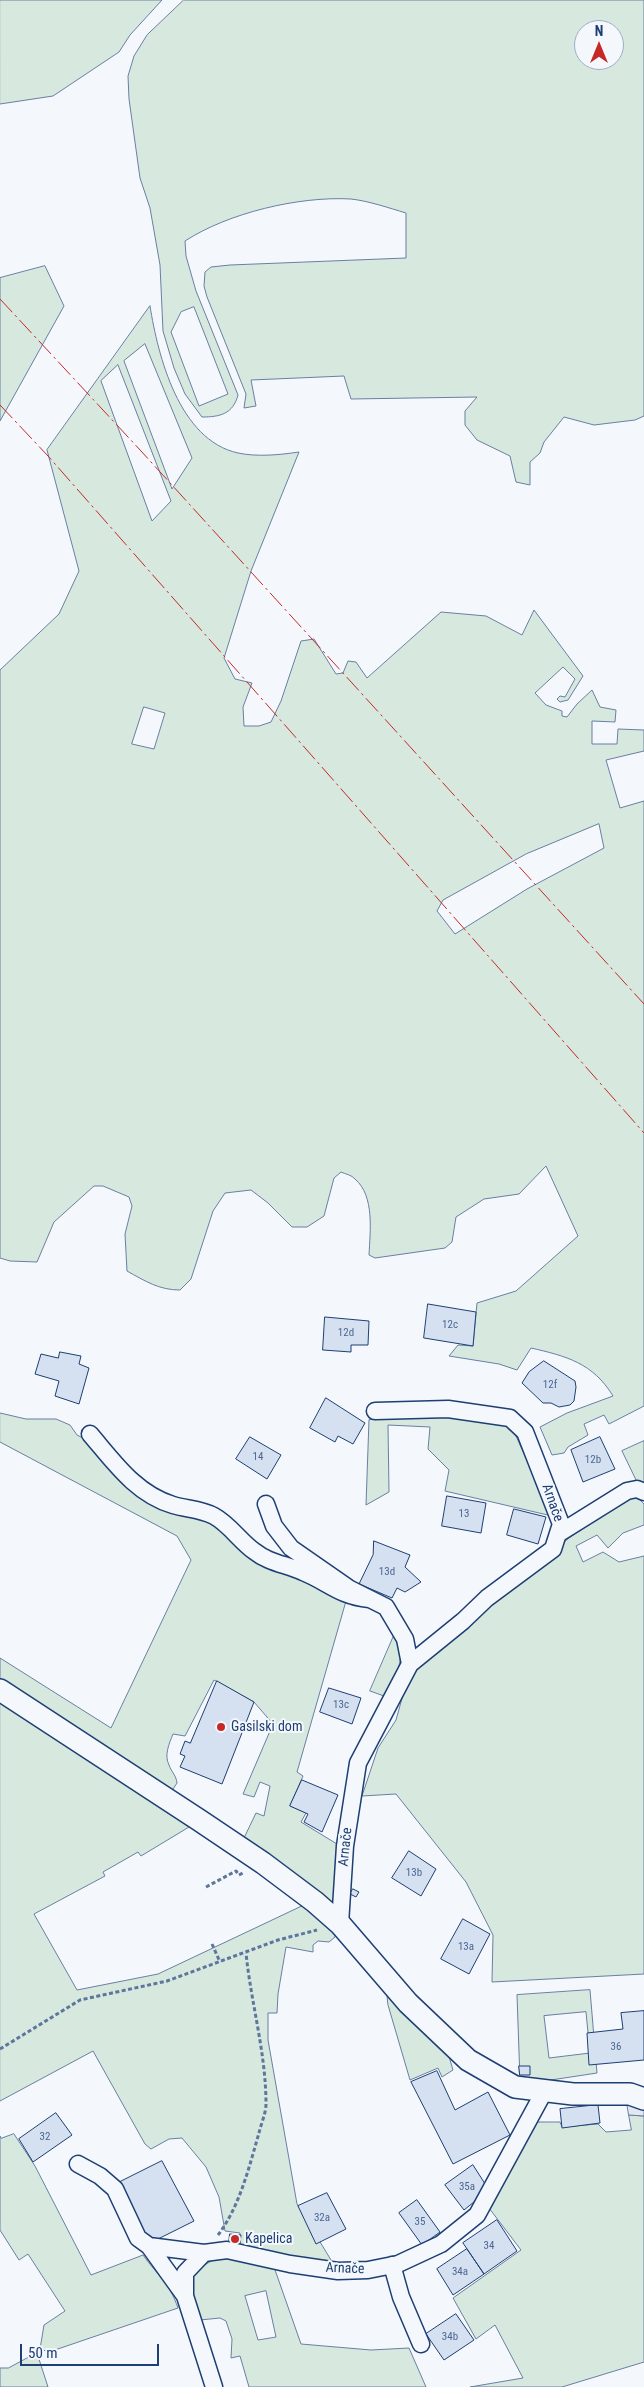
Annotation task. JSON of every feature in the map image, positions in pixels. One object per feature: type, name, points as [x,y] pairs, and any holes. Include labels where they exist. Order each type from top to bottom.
[{"type":"street","name":"Arnače","points":[[340,1924],[345,1846],[358,1763],[410,1664],[487,1598],[552,1549],[561,1524],[525,1432],[510,1418],[448,1409],[375,1411]]},
{"type":"street","points":[[90,1434],[134,1484],[147,1493],[173,1505],[202,1511],[215,1516],[254,1552],[269,1561],[302,1571],[338,1592],[369,1599]]},
{"type":"street","points":[[558,1534],[627,1491],[637,1489],[644,1492]]},
{"type":"street","points":[[266,1504],[274,1526],[291,1548],[350,1589],[386,1607],[405,1639],[410,1664]]},
{"type":"street","points":[[0,1690],[263,1863],[315,1902],[340,1924],[408,2003],[468,2060],[515,2086],[573,2094],[630,2094],[644,2098]]},
{"type":"street","name":"Arnače","points":[[149,2246],[204,2253],[228,2250],[290,2264],[338,2271],[368,2270],[392,2265],[441,2244],[477,2215],[545,2090]]},
{"type":"street","points":[[78,2164],[100,2176],[115,2189],[138,2238],[149,2246],[185,2296]]},
{"type":"street","points":[[204,2253],[185,2273],[185,2296],[214,2387]]},
{"type":"street","points":[[392,2265],[401,2297],[421,2344]]},
{"type":"path","points":[[206,1887],[236,1871],[239,1875],[263,1863]]},
{"type":"path","points":[[0,2049],[80,2000],[167,1981],[278,1940],[340,1924]]},
{"type":"path","points":[[212,1944],[220,1962]]},
{"type":"path","points":[[204,2253],[227,2223],[248,2168],[266,2106],[261,2046],[250,1991],[246,1953]]},
{"type":"shaded area","points":[[0,0],[162,0],[130,35],[119,52],[53,96],[0,104]]},
{"type":"shaded area","points":[[184,0],[644,0],[644,416],[635,420],[594,425],[564,417],[544,442],[540,453],[530,462],[530,485],[516,482],[510,456],[477,440],[465,425],[465,411],[477,397],[351,399],[344,376],[251,380],[256,406],[244,408],[246,394],[207,297],[204,286],[205,272],[211,267],[230,265],[406,258],[406,213],[358,200],[331,199],[309,200],[265,208],[222,222],[185,241],[186,256],[196,291],[238,395],[233,406],[225,413],[202,417],[185,394],[174,368],[163,331],[160,265],[150,208],[140,178],[129,99],[128,76],[134,56],[147,35]],"holes":[[[194,307],[228,394],[199,406],[171,332],[181,312]]]},
{"type":"shaded area","points":[[45,266],[64,306],[0,421],[0,278]]},
{"type":"shaded area","points":[[150,306],[166,371],[186,414],[200,432],[218,445],[238,453],[268,455],[299,452],[251,571],[224,658],[235,679],[252,683],[243,707],[244,726],[259,726],[271,722],[281,701],[301,641],[314,639],[336,674],[343,673],[348,661],[356,662],[367,678],[441,612],[486,616],[522,635],[534,610],[583,676],[568,700],[560,702],[557,699],[560,696],[565,697],[575,679],[563,667],[535,693],[546,705],[562,711],[562,716],[567,717],[592,690],[600,707],[616,710],[615,722],[592,721],[592,744],[617,744],[618,729],[644,730],[644,751],[606,760],[620,808],[644,801],[644,1406],[609,1424],[604,1415],[584,1424],[588,1435],[568,1447],[564,1453],[552,1455],[540,1427],[567,1413],[613,1396],[597,1376],[587,1368],[567,1358],[531,1348],[517,1370],[499,1364],[449,1356],[458,1345],[473,1346],[477,1303],[516,1291],[578,1236],[546,1166],[519,1194],[484,1199],[456,1217],[452,1242],[445,1248],[375,1258],[369,1255],[370,1215],[366,1195],[354,1178],[341,1172],[334,1178],[324,1216],[307,1227],[292,1227],[268,1203],[251,1190],[225,1193],[213,1211],[191,1279],[180,1290],[159,1287],[127,1271],[125,1234],[132,1206],[129,1197],[103,1186],[94,1186],[54,1222],[37,1262],[10,1261],[0,1258],[0,670],[59,614],[79,571],[47,450]],"holes":[[[145,344],[192,458],[172,489],[124,361]],[[118,365],[171,501],[152,521],[101,381]],[[144,707],[165,713],[154,749],[132,744]],[[599,824],[604,848],[527,889],[455,934],[437,911],[443,900],[526,854]]]},
{"type":"shaded area","points":[[0,1413],[26,1419],[56,1419],[70,1425],[77,1435],[87,1440],[121,1475],[212,1521],[273,1569],[289,1573],[346,1601],[297,1772],[303,1776],[290,1806],[306,1813],[301,1822],[337,1844],[336,1903],[329,1903],[243,1840],[256,1813],[264,1816],[270,1786],[260,1782],[254,1797],[243,1794],[273,1724],[254,1702],[214,1680],[185,1736],[173,1734],[167,1753],[170,1768],[177,1783],[171,1792],[0,1683],[0,1658],[111,1728],[191,1560],[177,1536],[0,1442]]},
{"type":"shaded area","points":[[416,1415],[491,1417],[508,1424],[516,1436],[552,1516],[445,1491],[449,1470],[428,1449],[430,1427],[388,1425],[389,1492],[366,1505],[369,1420]]},
{"type":"shaded area","points":[[644,1441],[644,1482],[637,1482],[622,1451]]},
{"type":"shaded area","points":[[634,1494],[644,1504],[644,1525],[623,1533],[608,1548],[597,1535],[576,1546],[583,1562],[603,1552],[619,1562],[644,1556],[644,1974],[492,1982],[493,1935],[466,1882],[396,1794],[362,1796],[378,1748],[396,1720],[409,1673],[569,1538]]},
{"type":"shaded area","points":[[395,1633],[399,1643],[399,1666],[384,1696],[370,1691]]},
{"type":"shaded area","points":[[0,1701],[194,1824],[141,1856],[138,1852],[103,1872],[105,1876],[34,1914],[77,1990],[158,1974],[308,1903],[335,1931],[335,1937],[329,1942],[318,1941],[313,1945],[313,1952],[286,1947],[278,1994],[277,2013],[268,2013],[268,2040],[297,2204],[331,2260],[330,2265],[239,2248],[240,2233],[225,2231],[219,2197],[206,2167],[182,2138],[169,2139],[151,2149],[145,2144],[93,2051],[0,2101]]},
{"type":"shaded area","points":[[590,1990],[597,2073],[551,2080],[520,2081],[517,1995]],"holes":[[[586,2012],[590,2053],[549,2058],[544,2016]]]},
{"type":"shaded area","points":[[387,1993],[448,2053],[453,2070],[442,2077],[438,2068],[410,2080],[388,2005]]},
{"type":"shaded area","points":[[627,2103],[644,2105],[644,2116],[629,2115]]},
{"type":"shaded area","points":[[629,2115],[644,2116],[644,2362],[562,2387],[470,2387],[523,2378],[495,2325],[476,2339],[453,2298],[521,2250],[489,2208],[532,2122],[560,2122],[562,2127],[598,2124],[606,2132],[631,2130]]},
{"type":"shaded area","points":[[14,2134],[35,2166],[91,2275],[143,2255],[167,2285],[178,2308],[49,2352],[40,2349],[44,2325],[65,2311],[28,2254],[19,2260],[0,2230],[0,2136],[1,2138]]},
{"type":"shaded area","points":[[216,2259],[230,2259],[274,2267],[301,2344],[371,2350],[409,2348],[426,2387],[249,2387],[240,2356],[231,2358],[232,2339],[226,2321],[220,2318],[200,2320],[188,2284],[196,2272]],"holes":[[[266,2291],[276,2337],[258,2340],[245,2296]]]},
{"type":"shaded area","points":[[37,2353],[48,2387],[0,2387],[0,2368],[8,2368]]},
{"type":"building","points":[[428,1304],[476,1312],[473,1346],[424,1338]]},
{"type":"building","points":[[325,1317],[369,1321],[368,1345],[351,1345],[351,1352],[323,1350]]},
{"type":"building","points":[[60,1352],[81,1356],[79,1364],[89,1368],[79,1404],[55,1396],[59,1381],[35,1374],[41,1354],[58,1358]]},
{"type":"building","points":[[544,1361],[575,1381],[574,1401],[570,1405],[559,1407],[551,1403],[543,1403],[522,1383],[529,1372]]},
{"type":"building","points":[[326,1398],[365,1423],[353,1444],[338,1436],[335,1442],[310,1428]]},
{"type":"building","points":[[250,1437],[281,1455],[267,1479],[236,1459]]},
{"type":"building","points":[[600,1437],[615,1469],[583,1482],[571,1450]]},
{"type":"building","points":[[447,1496],[486,1503],[481,1533],[442,1526]]},
{"type":"building","points":[[514,1509],[546,1517],[538,1544],[507,1535]]},
{"type":"building","points":[[374,1541],[410,1555],[405,1567],[421,1582],[405,1592],[397,1588],[392,1598],[359,1584],[373,1555]]},
{"type":"building","name":"Gasilski dom","points":[[217,1681],[254,1702],[222,1784],[180,1767],[185,1756],[180,1754],[185,1741],[190,1743]]},
{"type":"building","points":[[329,1688],[361,1698],[352,1724],[320,1712]]},
{"type":"building","points":[[302,1780],[338,1795],[322,1832],[304,1822],[308,1814],[290,1806]]},
{"type":"building","points":[[409,1851],[436,1869],[421,1896],[392,1878]]},
{"type":"building","points":[[353,1889],[359,1892],[356,1897],[350,1894]]},
{"type":"building","points":[[463,1919],[490,1934],[469,1974],[441,1959]]},
{"type":"building","points":[[644,2011],[644,2060],[589,2065],[587,2033],[623,2029],[621,2013]]},
{"type":"building","points":[[519,2066],[530,2066],[530,2075],[520,2075]]},
{"type":"building","points":[[437,2071],[455,2110],[488,2092],[510,2135],[453,2164],[411,2082]]},
{"type":"building","points":[[598,2105],[600,2123],[562,2128],[560,2109]]},
{"type":"building","points":[[56,2113],[72,2135],[33,2162],[19,2139]]},
{"type":"building","points":[[162,2161],[194,2221],[150,2243],[120,2182]]},
{"type":"building","points":[[473,2165],[489,2190],[464,2210],[445,2185]]},
{"type":"building","points":[[327,2193],[346,2229],[316,2244],[298,2206]]},
{"type":"building","points":[[417,2200],[440,2232],[422,2245],[399,2213]]},
{"type":"building","points":[[497,2220],[517,2251],[484,2274],[463,2243]]},
{"type":"building","points":[[230,2234],[241,2235],[240,2244],[229,2243]]},
{"type":"building","points":[[467,2249],[484,2274],[453,2295],[437,2269]]},
{"type":"building","points":[[456,2314],[474,2340],[444,2360],[426,2334]]},
{"type":"power","points":[[0,299],[141,451],[644,1004]]},
{"type":"power","points":[[0,405],[48,456],[644,1133]]},
{"type":"place","name":"Gasilski dom","points":[[221,1727]]},
{"type":"place","name":"Kapelica","points":[[235,2239]]}]
